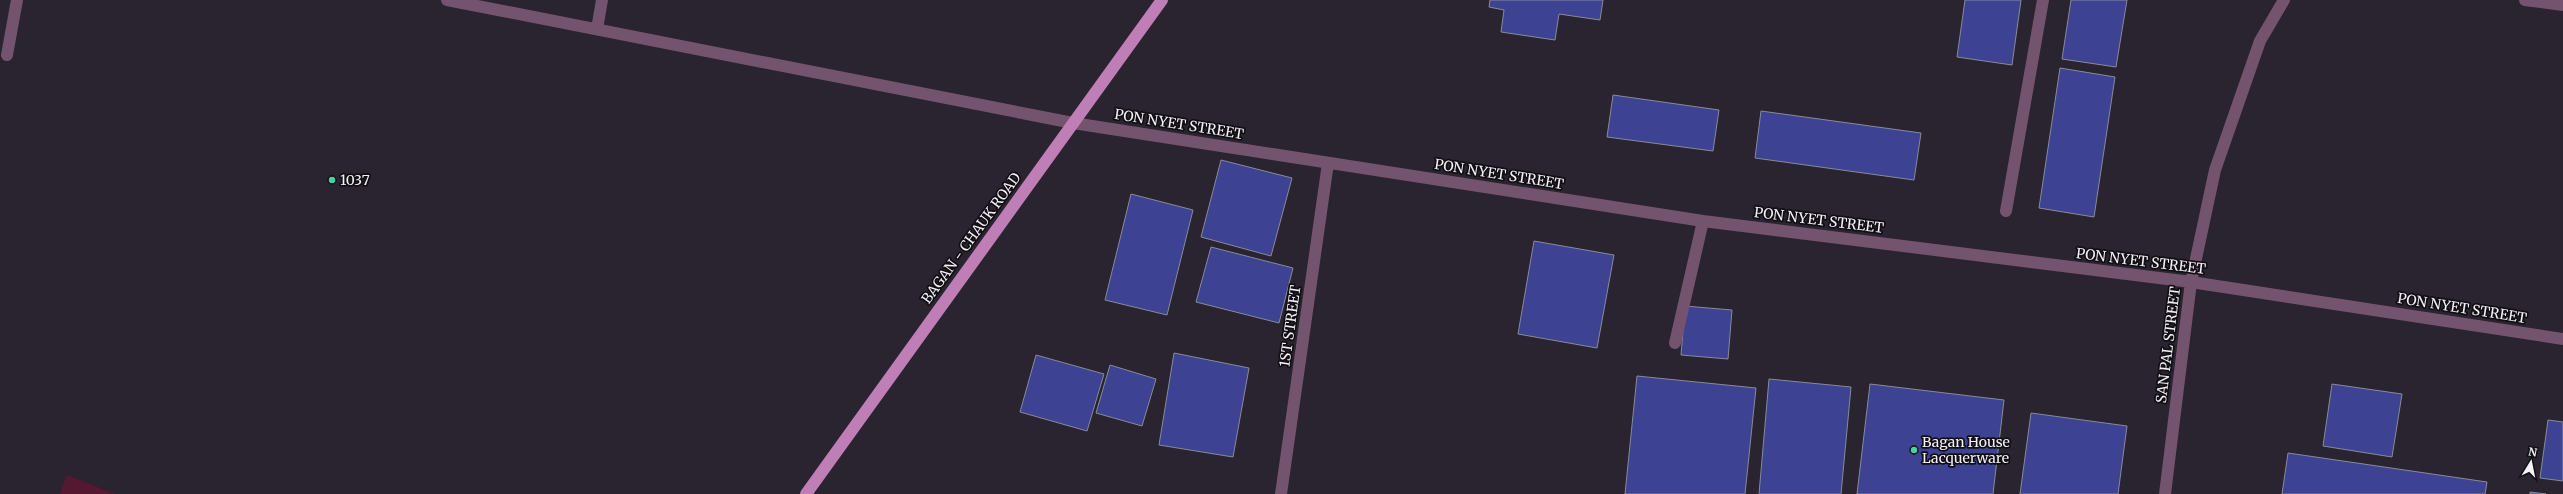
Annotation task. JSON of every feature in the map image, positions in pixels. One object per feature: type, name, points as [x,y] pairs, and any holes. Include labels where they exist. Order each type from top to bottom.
[{"type":"main road","name":"BAGAN - CHAUK ROAD","points":[[806,494],[1162,0]]},
{"type":"street","points":[[7,55],[17,0]]},
{"type":"street","name":"PON NYET STREET","points":[[447,0],[1073,123],[1703,221],[2191,282],[2563,339]]},
{"type":"street","points":[[597,29],[602,0]]},
{"type":"street","points":[[2006,211],[2043,0]]},
{"type":"street","name":"SAN PAL STREET","points":[[2165,494],[2191,282],[2215,170],[2260,41],[2284,0]]},
{"type":"street","points":[[2525,0],[2563,5]]},
{"type":"street","name":"1ST STREET","points":[[1281,494],[1328,163]]},
{"type":"street","points":[[1674,343],[1703,221]]},
{"type":"shaded area","points":[[67,475],[115,494],[60,494]]},
{"type":"building","points":[[1490,0],[1603,0],[1600,20],[1559,14],[1555,40],[1501,32],[1504,10],[1489,7]]},
{"type":"building","points":[[1965,0],[2021,0],[2012,65],[1957,57]]},
{"type":"building","points":[[2071,0],[2127,0],[2116,67],[2062,59]]},
{"type":"building","points":[[2060,68],[2115,77],[2094,217],[2039,208]]},
{"type":"building","points":[[1613,95],[1719,110],[1713,151],[1607,137]]},
{"type":"building","points":[[1761,111],[1921,133],[1914,180],[1755,158]]},
{"type":"building","points":[[1221,160],[1292,178],[1271,256],[1201,237]]},
{"type":"building","points":[[1131,194],[1193,210],[1167,315],[1105,300]]},
{"type":"building","points":[[1534,241],[1614,255],[1597,348],[1518,334]]},
{"type":"building","points":[[1211,247],[1293,268],[1279,323],[1196,302]]},
{"type":"building","points":[[1685,306],[1732,310],[1728,359],[1681,355]]},
{"type":"building","points":[[1174,353],[1249,368],[1233,457],[1159,445]]},
{"type":"building","points":[[1036,355],[1104,374],[1087,431],[1020,412]]},
{"type":"building","points":[[1110,365],[1156,379],[1142,426],[1096,413]]},
{"type":"building","points":[[1637,376],[1756,388],[1745,494],[1625,494]]},
{"type":"building","points":[[1769,379],[1851,387],[1841,494],[1759,494]]},
{"type":"building","points":[[1870,384],[2004,400],[1993,494],[1857,494]]},
{"type":"building","points":[[2332,384],[2402,394],[2392,457],[2323,446]]},
{"type":"building","points":[[2031,413],[2127,426],[2118,494],[2020,494]]},
{"type":"building","points":[[2548,420],[2563,422],[2563,481],[2540,478]]},
{"type":"building","points":[[2288,453],[2487,482],[2485,494],[2282,494]]},
{"type":"building","points":[[2530,492],[2546,494],[2530,494]]},
{"type":"place","name":"1037","points":[[332,180]]},
{"type":"place","name":"Bagan House Lacquerware","points":[[1914,450]]}]
